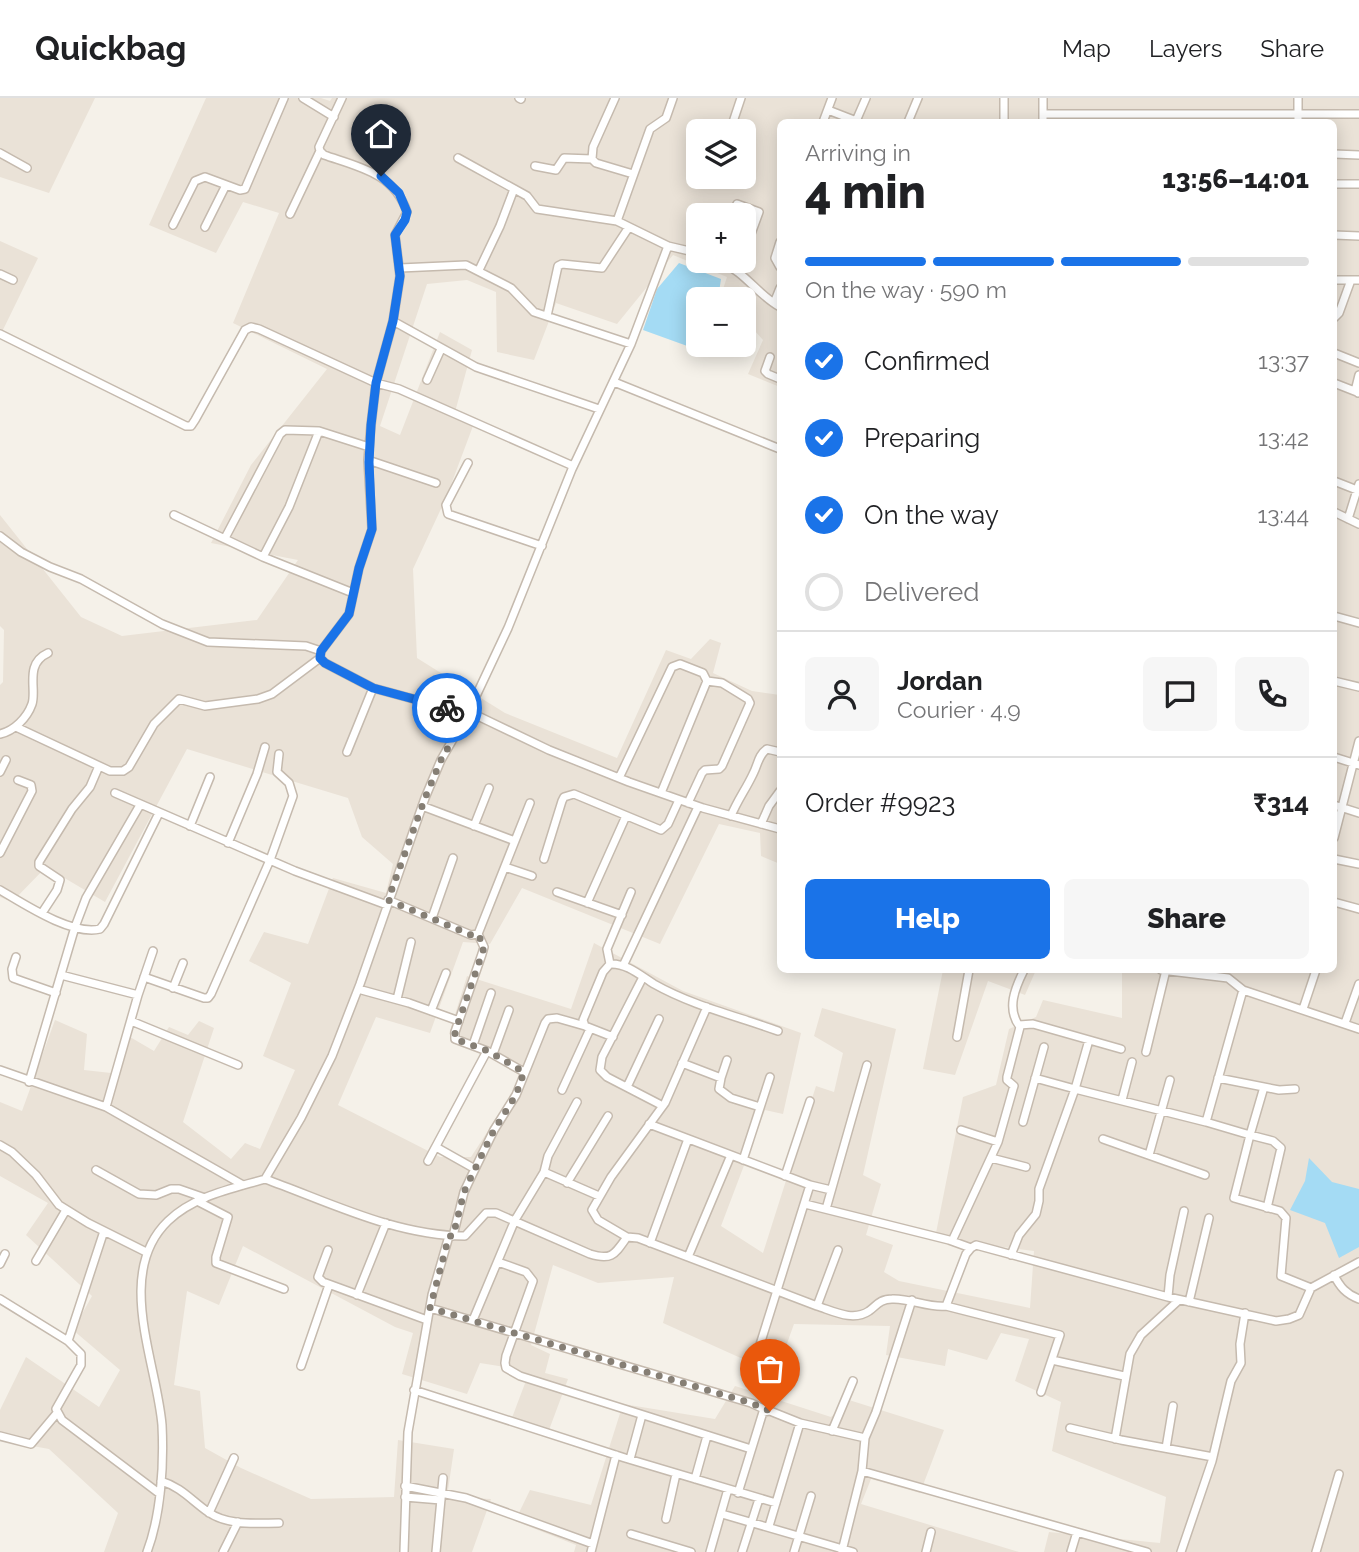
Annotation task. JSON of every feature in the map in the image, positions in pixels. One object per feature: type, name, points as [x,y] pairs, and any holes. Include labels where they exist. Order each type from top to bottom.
[{"type":"street","points":[[173,225],[199,178],[205,177],[240,190],[245,189],[284,98]]},
{"type":"street","points":[[303,98],[334,117]]},
{"type":"street","points":[[289,214],[342,98]]},
{"type":"street","points":[[592,159],[593,147],[615,98]]},
{"type":"street","points":[[617,221],[650,129],[666,117],[673,98]]},
{"type":"street","points":[[734,119],[741,98]]},
{"type":"street","points":[[824,119],[832,98]]},
{"type":"street","points":[[859,119],[866,98]]},
{"type":"street","points":[[909,119],[918,98]]},
{"type":"street","points":[[1004,98],[1004,119]]},
{"type":"street","points":[[1043,98],[1043,119]]},
{"type":"street","points":[[1298,98],[1298,119]]},
{"type":"street","points":[[828,110],[850,119]]},
{"type":"street","points":[[1043,114],[1359,114]]},
{"type":"street","points":[[16,727],[116,772],[130,767],[154,724],[179,699],[205,706],[258,699],[272,694],[321,655],[349,614],[372,529],[369,447],[376,383],[393,321],[400,268],[395,235],[407,212],[399,193],[381,176],[320,151]]},
{"type":"street","points":[[0,153],[27,168]]},
{"type":"street","points":[[1337,155],[1359,155]]},
{"type":"street","points":[[458,158],[527,196],[537,209],[617,221],[668,246],[686,250]]},
{"type":"street","points":[[535,166],[556,170],[564,158],[592,159],[596,163],[633,174]]},
{"type":"street","points":[[1337,184],[1359,184]]},
{"type":"street","points":[[205,227],[226,185]]},
{"type":"street","points":[[479,270],[514,189]]},
{"type":"street","points":[[547,316],[558,266],[562,264],[602,268],[629,227]]},
{"type":"street","points":[[1337,235],[1359,236]]},
{"type":"street","points":[[265,1179],[301,1118],[332,1056],[441,760],[468,713],[508,628],[573,466],[631,344],[668,246]]},
{"type":"street","points":[[400,268],[459,264],[479,270],[511,288],[529,309],[631,344]]},
{"type":"street","points":[[746,273],[777,305]]},
{"type":"street","points":[[0,274],[13,280]]},
{"type":"street","points":[[1337,280],[1355,280],[1337,315]]},
{"type":"street","points":[[393,321],[476,367],[599,409]]},
{"type":"street","points":[[0,334],[186,426],[191,426],[242,335],[251,327],[573,466]]},
{"type":"street","points":[[427,380],[441,349]]},
{"type":"street","points":[[1337,355],[1359,363]]},
{"type":"street","points":[[770,357],[765,371],[777,378]]},
{"type":"street","points":[[1337,384],[1358,392],[1359,375]]},
{"type":"street","points":[[614,382],[777,448]]},
{"type":"street","points":[[225,538],[280,434],[285,430],[319,431],[369,447]]},
{"type":"street","points":[[263,556],[289,507],[319,431]]},
{"type":"street","points":[[369,460],[436,482]]},
{"type":"street","points":[[468,463],[446,505],[448,514],[542,546]]},
{"type":"street","points":[[1337,482],[1358,487],[1349,519]]},
{"type":"street","points":[[1337,513],[1359,523]]},
{"type":"street","points":[[174,515],[353,593]]},
{"type":"street","points":[[0,536],[21,552],[50,567],[81,579],[162,624],[208,642],[306,646],[321,655],[325,663],[373,688],[468,713],[619,778],[698,807],[777,828]]},
{"type":"street","points":[[1337,617],[1359,623]]},
{"type":"street","points":[[0,734],[16,727],[32,703],[31,677],[41,656],[48,653]]},
{"type":"street","points":[[619,778],[672,667],[680,664],[703,673],[707,676],[707,681],[661,793]]},
{"type":"street","points":[[688,803],[702,773],[722,766],[750,703],[722,683],[707,681]]},
{"type":"street","points":[[1337,682],[1359,687]]},
{"type":"street","points":[[346,752],[373,688]]},
{"type":"street","points":[[1359,741],[1356,764],[1337,806],[1359,813]]},
{"type":"street","points":[[228,843],[257,774],[265,747]]},
{"type":"street","points":[[731,816],[739,796],[753,776],[762,752],[777,752]]},
{"type":"street","points":[[144,977],[204,998],[211,994],[270,860],[293,796],[289,783],[277,772],[279,754]]},
{"type":"street","points":[[1337,758],[1356,764]]},
{"type":"street","points":[[0,772],[6,760]]},
{"type":"street","points":[[42,913],[57,890],[60,880],[39,866],[39,862],[72,809],[90,788],[99,766]]},
{"type":"street","points":[[190,826],[210,777]]},
{"type":"street","points":[[0,853],[32,791],[31,786],[18,780]]},
{"type":"street","points":[[474,826],[489,788]]},
{"type":"street","points":[[115,793],[270,860],[432,918],[471,935],[478,934]]},
{"type":"street","points":[[544,859],[562,801],[568,795],[574,794],[657,830],[665,829],[679,800]]},
{"type":"street","points":[[761,824],[777,795]]},
{"type":"street","points":[[524,1072],[490,1053],[455,1039],[458,1021],[484,947],[478,934],[530,803]]},
{"type":"street","points":[[29,1082],[86,898],[140,805]]},
{"type":"street","points":[[422,806],[515,842]]},
{"type":"street","points":[[623,966],[698,807]]},
{"type":"street","points":[[1,892],[75,927],[100,929],[159,813]]},
{"type":"street","points":[[587,903],[626,816]]},
{"type":"street","points":[[432,918],[453,858]]},
{"type":"street","points":[[1337,860],[1359,864]]},
{"type":"street","points":[[505,867],[532,876]]},
{"type":"street","points":[[557,892],[622,915]]},
{"type":"street","points":[[610,964],[607,949],[631,892]]},
{"type":"street","points":[[1337,905],[1359,909]]},
{"type":"street","points":[[397,999],[411,942]]},
{"type":"street","points":[[106,1107],[153,951]]},
{"type":"street","points":[[16,957],[12,969],[13,978],[56,993]]},
{"type":"street","points":[[173,988],[183,963]]},
{"type":"street","points":[[610,964],[623,966],[686,999],[778,1031]]},
{"type":"street","points":[[588,1027],[583,1020],[584,1014],[603,972],[610,964]]},
{"type":"street","points":[[957,1037],[968,973]]},
{"type":"street","points":[[952,1241],[998,1142],[1014,1086],[1007,1077],[1020,1031],[1013,1018],[1012,1008],[1014,992],[1023,973]]},
{"type":"street","points":[[1146,1052],[1162,973]]},
{"type":"street","points":[[1187,973],[1228,978],[1243,990],[1359,1029]]},
{"type":"street","points":[[1303,1009],[1315,973]]},
{"type":"street","points":[[431,1011],[446,974]]},
{"type":"street","points":[[61,975],[138,995]]},
{"type":"street","points":[[643,976],[602,1057],[600,1070],[607,1077],[663,1106]]},
{"type":"street","points":[[358,989],[397,999],[458,1021]]},
{"type":"street","points":[[1345,1023],[1358,989]]},
{"type":"street","points":[[1206,1122],[1243,990]]},
{"type":"street","points":[[473,1045],[491,993]]},
{"type":"street","points":[[707,1007],[663,1106],[599,1196],[592,1210],[593,1215],[627,1237],[650,1243],[844,1315],[857,1317],[880,1301],[912,1300],[1060,1335],[1041,1392]]},
{"type":"street","points":[[428,1161],[490,1053],[509,1010]]},
{"type":"street","points":[[404,1552],[408,1432],[414,1390],[430,1308],[464,1192],[494,1130],[516,1095],[548,1019],[556,1018],[588,1027],[612,1037]]},
{"type":"street","points":[[627,1087],[659,1019]]},
{"type":"street","points":[[131,1021],[238,1065]]},
{"type":"street","points":[[1019,1025],[1032,1024],[1121,1049]]},
{"type":"street","points":[[562,1090],[588,1027]]},
{"type":"street","points":[[1011,1255],[1019,1235],[1035,1214],[1039,1189],[1075,1089],[1089,1040]]},
{"type":"street","points":[[1023,1122],[1044,1047]]},
{"type":"street","points":[[727,1060],[719,1090],[760,1107]]},
{"type":"street","points":[[1122,1100],[1132,1062]]},
{"type":"street","points":[[682,1063],[721,1078]]},
{"type":"street","points":[[826,1209],[867,1065]]},
{"type":"street","points":[[0,1070],[106,1107],[243,1185]]},
{"type":"street","points":[[743,1160],[770,1077]]},
{"type":"street","points":[[1035,1078],[1273,1141],[1281,1149],[1267,1208]]},
{"type":"street","points":[[1218,1078],[1264,1087],[1295,1089]]},
{"type":"street","points":[[1149,1155],[1170,1080]]},
{"type":"street","points":[[1264,1087],[1234,1198],[1280,1211],[1286,1218],[1281,1276],[1311,1288]]},
{"type":"street","points":[[785,1176],[810,1101]]},
{"type":"street","points":[[473,1320],[515,1220],[544,1172],[548,1156],[577,1102]]},
{"type":"street","points":[[567,1183],[608,1116]]},
{"type":"street","points":[[649,1124],[785,1176],[831,1190]]},
{"type":"street","points":[[961,1130],[998,1142]]},
{"type":"street","points":[[650,1243],[688,1139]]},
{"type":"street","points":[[1103,1139],[1205,1175]]},
{"type":"street","points":[[0,1145],[12,1152],[36,1175],[59,1205],[146,1252]]},
{"type":"street","points":[[436,1147],[475,1169]]},
{"type":"street","points":[[688,1257],[731,1155]]},
{"type":"street","points":[[991,1158],[1026,1167]]},
{"type":"street","points":[[96,1170],[139,1194],[156,1195],[179,1189],[228,1217],[216,1264],[284,1289]]},
{"type":"street","points":[[544,1172],[599,1196]]},
{"type":"street","points":[[147,1552],[160,1493],[162,1423],[146,1350],[142,1273],[146,1252],[157,1233],[169,1220],[201,1200],[265,1179],[410,1230],[465,1236],[486,1213],[496,1213],[605,1258],[614,1255],[627,1237]]},
{"type":"street","points":[[758,1351],[810,1185]]},
{"type":"street","points":[[805,1204],[971,1248]]},
{"type":"street","points":[[36,1261],[66,1210]]},
{"type":"street","points":[[1168,1297],[1184,1211]]},
{"type":"street","points":[[1189,1302],[1209,1218]]},
{"type":"street","points":[[357,1296],[386,1223]]},
{"type":"street","points":[[68,1341],[104,1231]]},
{"type":"street","points":[[946,1306],[971,1248],[976,1245],[1179,1300],[1245,1312],[1265,1320],[1295,1317],[1301,1312],[1311,1288],[1359,1262]]},
{"type":"street","points":[[328,1250],[318,1277],[329,1285],[427,1320]]},
{"type":"street","points":[[817,1306],[838,1250]]},
{"type":"street","points":[[0,1264],[5,1254]]},
{"type":"street","points":[[498,1262],[530,1274],[533,1281],[505,1363],[510,1371],[751,1449]]},
{"type":"street","points":[[1334,1275],[1341,1288],[1350,1296],[1359,1299]]},
{"type":"street","points":[[301,1366],[329,1285]]},
{"type":"street","points":[[0,1300],[68,1341],[81,1354],[81,1366],[57,1404],[57,1413],[31,1444],[2,1436],[0,1446]]},
{"type":"street","points":[[842,1551],[862,1471],[865,1438],[912,1300]]},
{"type":"street","points":[[1115,1439],[1129,1354],[1142,1335],[1179,1300]]},
{"type":"street","points":[[430,1308],[751,1403],[800,1423],[865,1438]]},
{"type":"street","points":[[1181,1552],[1213,1457],[1231,1381],[1241,1363],[1240,1344],[1245,1312]]},
{"type":"street","points":[[1052,1360],[1124,1376]]},
{"type":"street","points":[[832,1431],[853,1381]]},
{"type":"street","points":[[414,1390],[776,1503]]},
{"type":"street","points":[[1166,1448],[1173,1406]]},
{"type":"street","points":[[738,1493],[760,1417],[766,1410]]},
{"type":"street","points":[[57,1413],[88,1440],[160,1493]]},
{"type":"street","points":[[630,1459],[642,1415]]},
{"type":"street","points":[[769,1526],[800,1423]]},
{"type":"street","points":[[1070,1428],[1213,1457]]},
{"type":"street","points":[[695,1479],[707,1436]]},
{"type":"street","points":[[405,1486],[516,1515],[592,1548],[616,1455]]},
{"type":"street","points":[[209,1513],[234,1458]]},
{"type":"street","points":[[862,1471],[1147,1552]]},
{"type":"street","points":[[666,1518],[677,1474]]},
{"type":"street","points":[[1316,1552],[1339,1474]]},
{"type":"street","points":[[436,1552],[443,1478]]},
{"type":"street","points":[[161,1481],[179,1488],[209,1513],[238,1522],[279,1523]]},
{"type":"street","points":[[710,1552],[728,1489]]},
{"type":"street","points":[[405,1497],[441,1496]]},
{"type":"street","points":[[794,1552],[811,1496]]},
{"type":"street","points":[[743,1552],[759,1499]]},
{"type":"street","points":[[722,1514],[769,1526],[842,1551],[853,1552]]},
{"type":"street","points":[[223,1552],[238,1522]]},
{"type":"street","points":[[926,1552],[931,1532]]},
{"type":"street","points":[[1071,1552],[1077,1532]]},
{"type":"street","points":[[631,1534],[666,1549],[691,1552]]},
{"type":"shaded area","points":[[0,98],[95,98],[49,193],[0,177]]},
{"type":"shaded area","points":[[206,98],[321,98],[330,101],[332,98],[1359,98],[1359,1552],[1044,1552],[1049,1532],[1160,1543],[1166,1497],[1052,1451],[1061,1402],[1015,1381],[1029,1339],[1001,1333],[987,1360],[948,1349],[945,1366],[886,1355],[890,1326],[794,1324],[776,1374],[663,1323],[674,1277],[598,1283],[553,1265],[531,1345],[550,1354],[545,1373],[568,1379],[549,1430],[510,1423],[527,1378],[505,1367],[480,1363],[467,1394],[402,1374],[413,1333],[395,1327],[243,1246],[219,1305],[187,1291],[174,1385],[200,1391],[205,1448],[241,1468],[311,1499],[394,1497],[398,1440],[454,1449],[447,1497],[491,1499],[472,1552],[104,1552],[118,1513],[49,1449],[0,1440],[0,1410],[26,1357],[99,1407],[120,1370],[73,1330],[92,1296],[26,1235],[48,1203],[0,1176],[0,1102],[22,1111],[55,1020],[87,1034],[84,1070],[111,1073],[130,1037],[154,1051],[169,1027],[188,1035],[199,1021],[214,1028],[183,1122],[231,1159],[245,1143],[260,1149],[295,1070],[263,1056],[291,983],[249,961],[264,932],[308,944],[333,878],[386,893],[393,864],[362,837],[348,798],[187,749],[105,902],[46,867],[12,902],[0,897],[0,685],[3,682],[4,630],[0,626],[0,515],[81,617],[122,636],[257,620],[298,560],[211,543],[251,465],[327,369],[233,323],[279,213],[243,202],[216,253],[149,225]]},
{"type":"shaded area","points":[[0,241],[38,258],[0,336]]},
{"type":"shaded area","points":[[942,973],[1035,973],[1025,995],[988,981],[955,1075],[923,1069]]},
{"type":"shaded area","points":[[735,1386],[831,1417],[849,1400],[944,1430],[920,1493],[871,1479],[861,1504],[1019,1552],[574,1552],[576,1545],[515,1521],[530,1490],[591,1505],[623,1404],[715,1419]]},
{"type":"water","points":[[679,263],[686,266],[686,273],[705,273],[721,279],[720,287],[686,287],[686,346],[643,330],[657,289]]},
{"type":"water","points":[[1309,1158],[1332,1182],[1359,1189],[1359,1247],[1339,1258],[1325,1223],[1290,1210],[1305,1181]]},
{"type":"way so far","points":[[447,708],[468,713],[441,760],[388,900],[471,935],[478,934],[484,947],[454,1037],[456,1041],[488,1051],[524,1072],[516,1095],[494,1130],[464,1192],[430,1308],[579,1350],[770,1411]]},
{"type":"route","points":[[381,176],[403,199],[407,216],[395,235],[400,276],[393,321],[376,383],[371,425],[369,462],[372,529],[359,568],[349,614],[321,651],[320,658],[373,688],[447,708]]}]
